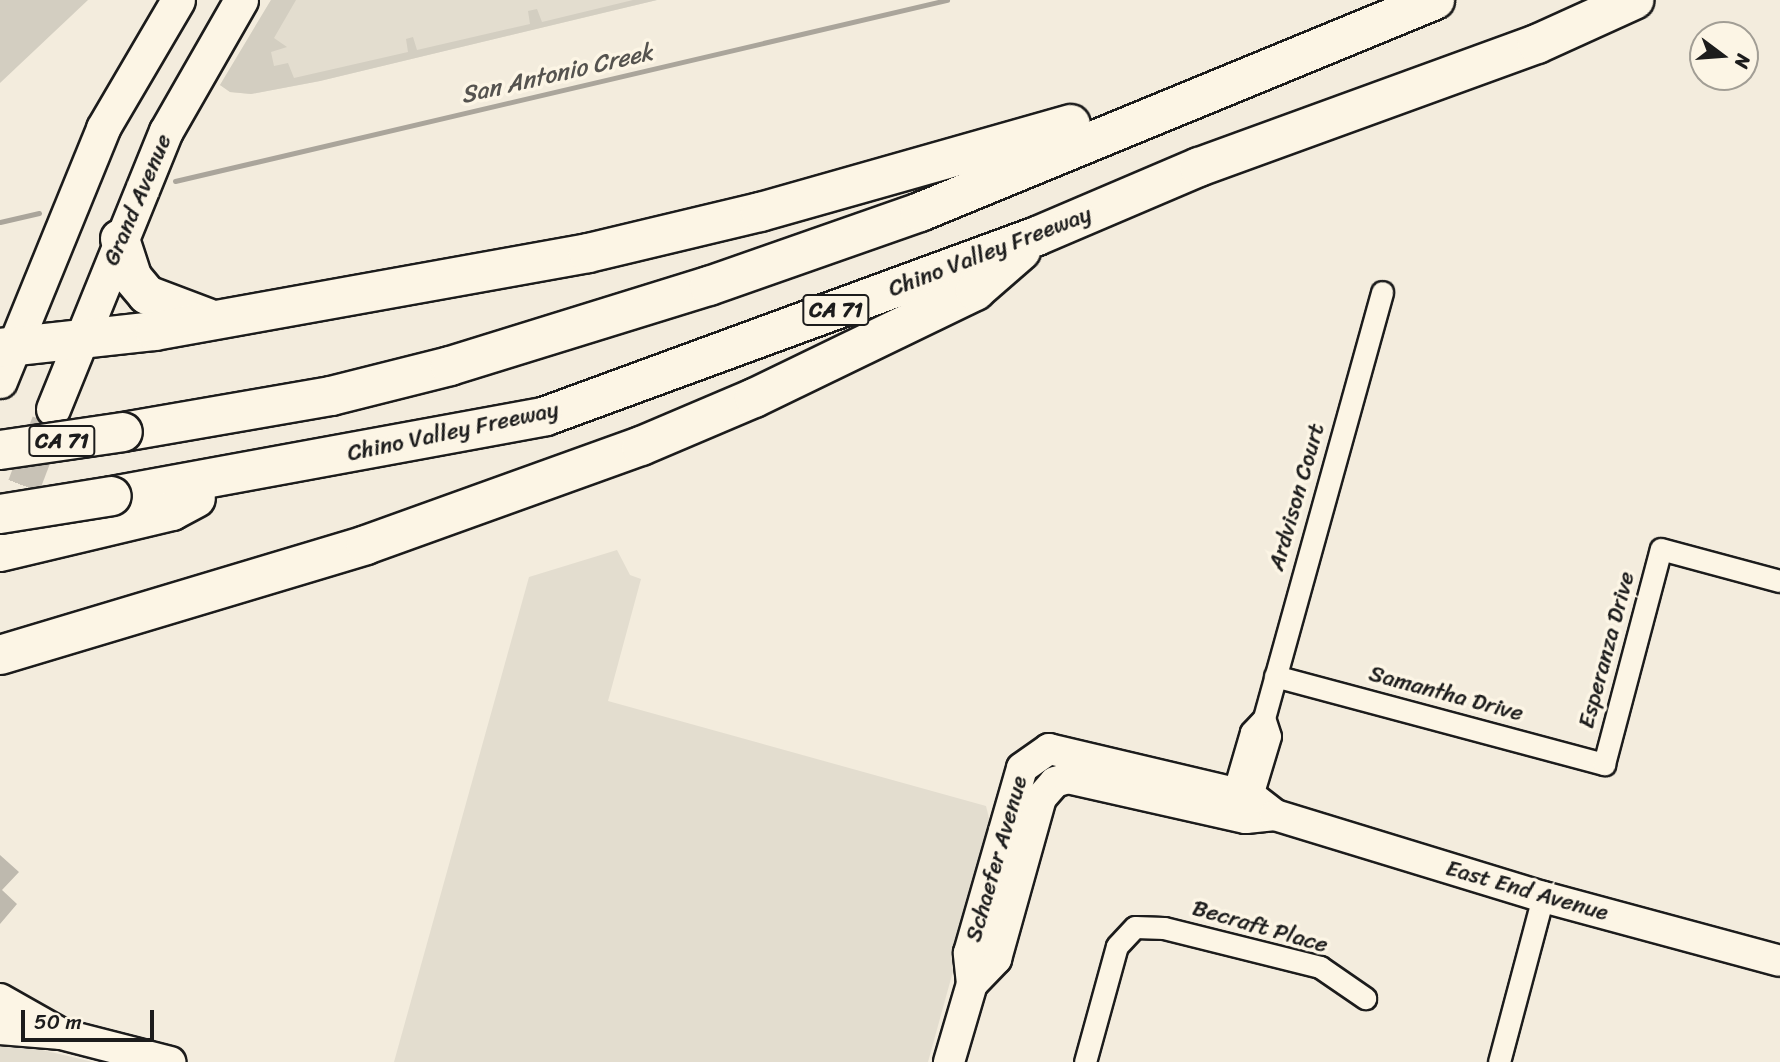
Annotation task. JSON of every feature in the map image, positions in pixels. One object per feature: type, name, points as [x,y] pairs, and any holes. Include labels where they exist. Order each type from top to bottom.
[{"type":"highway","name":"CA 71","points":[[0,450],[123,432],[384,383],[709,286],[920,212],[1191,96],[1435,0]]},
{"type":"highway","name":"Chino Valley Freeway","points":[[0,514],[109,511],[238,475],[546,416],[1037,236],[1199,167],[1537,44],[1634,0]]},
{"type":"highway","points":[[7,347],[79,340],[217,320],[588,253],[994,148],[1151,97],[1191,96]]},
{"type":"highway","points":[[0,655],[342,553],[641,446],[754,398],[975,291],[1037,236]]},
{"type":"highway","points":[[120,239],[132,277],[147,295],[217,320]]},
{"type":"highway","points":[[0,552],[109,511]]},
{"type":"main road","points":[[0,381],[7,347],[49,257],[94,148],[178,0]]},
{"type":"main road","name":"Grand Avenue","points":[[52,409],[166,131],[242,0]]},
{"type":"main road","name":"East End Avenue","points":[[1049,749],[1543,897],[1780,961]]},
{"type":"main road","name":"Schaefer Avenue","points":[[949,1062],[972,984],[970,953],[1022,768],[1049,749]]},
{"type":"main road","name":"East End Avenue","points":[[1055,782],[1068,778],[1239,805]]},
{"type":"main road","name":"Schaefer Avenue","points":[[972,984],[996,959],[1041,798],[1055,782]]},
{"type":"main road","points":[[0,999],[61,1034]]},
{"type":"main road","points":[[0,1029],[61,1034],[170,1062]]},
{"type":"street","name":"Ardvison Court","points":[[1239,805],[1270,736],[1264,718],[1382,292]]},
{"type":"street","name":"Esperanza Drive","points":[[1604,764],[1661,549],[1780,581]]},
{"type":"street","name":"Samantha Drive","points":[[1275,676],[1604,764]]},
{"type":"street","points":[[1499,1062],[1543,897]]},
{"type":"street","name":"Becraft Place","points":[[1085,1062],[1117,946],[1135,927],[1164,928],[1320,967],[1365,998]]},
{"type":"shaded area","points":[[0,0],[88,0],[0,83]]},
{"type":"shaded area","points":[[271,0],[657,0],[320,81],[251,94],[230,92],[220,85]]},
{"type":"shaded area","points":[[271,0],[296,0],[274,38],[287,47],[271,52],[274,66],[288,63],[294,78],[408,52],[406,39],[413,37],[417,50],[530,24],[528,11],[537,9],[542,22],[633,0],[657,0],[320,81],[251,94],[230,92],[220,85]]},
{"type":"shaded area","points":[[617,550],[630,575],[641,579],[608,701],[986,806],[992,830],[928,1062],[394,1062],[529,577]]},
{"type":"shaded area","points":[[0,1040],[93,1062],[0,1062]]},
{"type":"building","points":[[0,855],[19,872],[2,890],[17,904],[0,924]]},
{"type":"waterway","name":"San Antonio Creek","points":[[175,181],[947,0]]},
{"type":"waterway","name":"San Antonio Creek","points":[[0,222],[39,213]]},
{"type":"tunnel","points":[[6,532],[48,422]]}]
